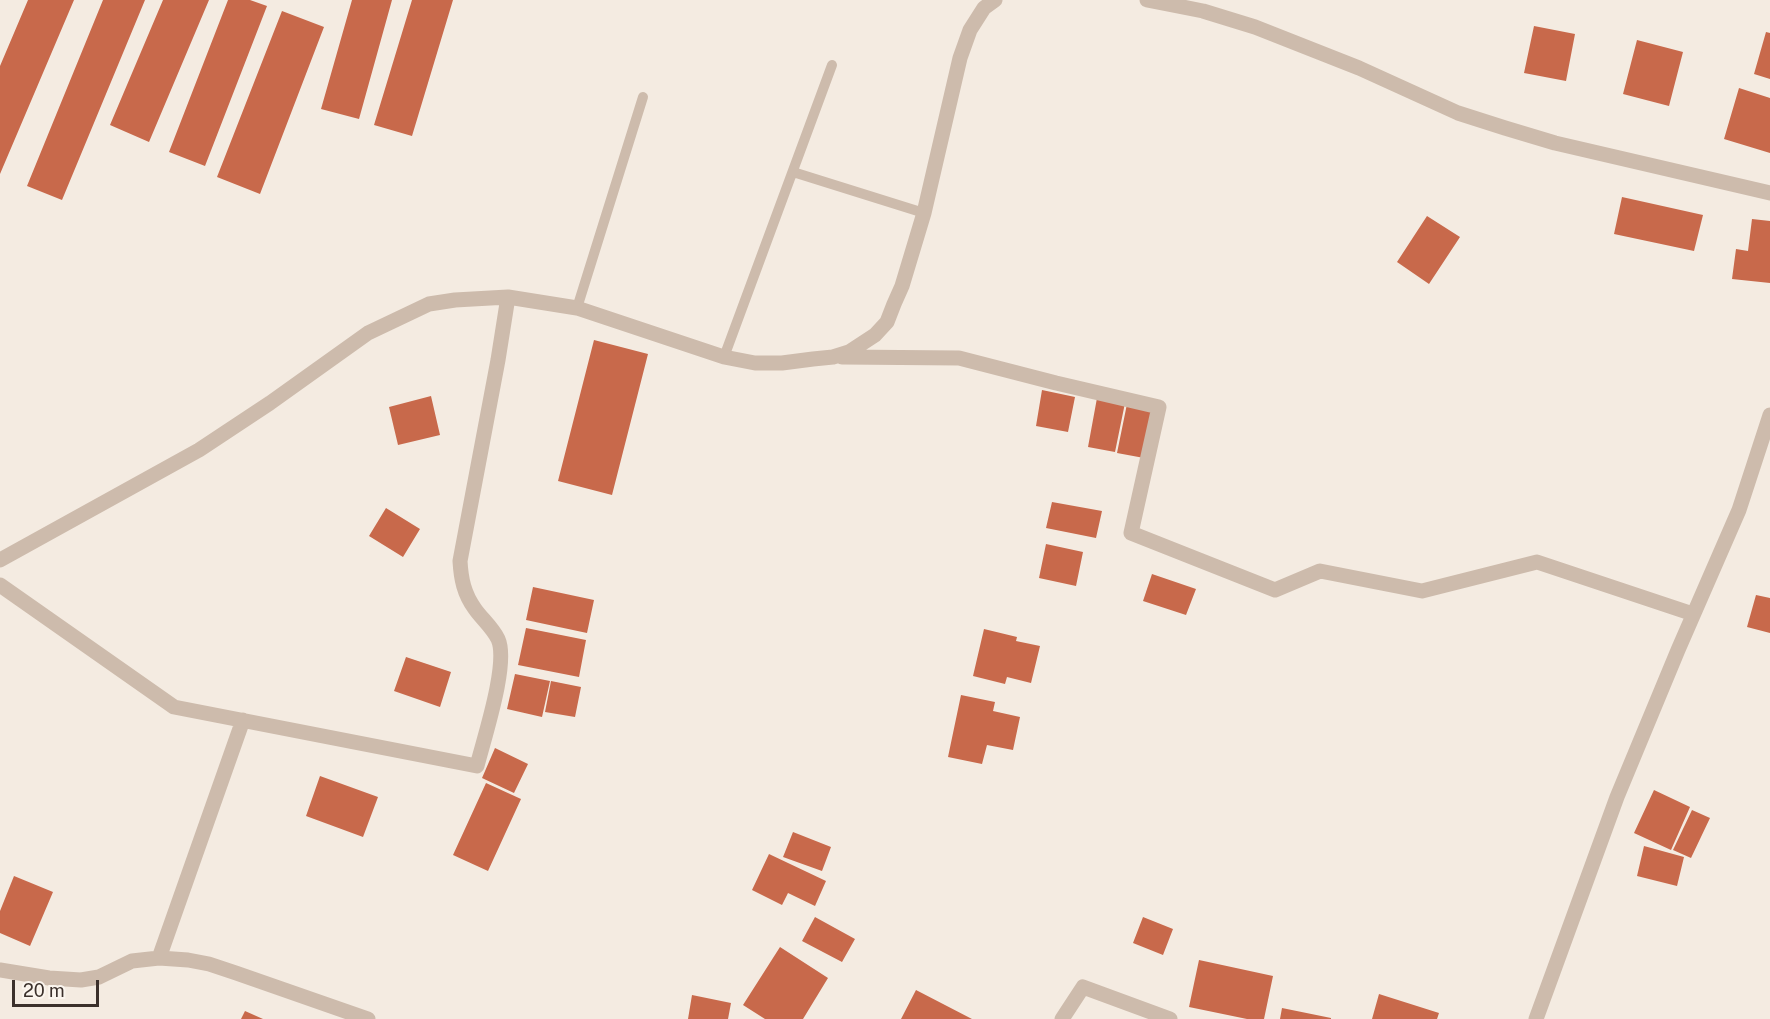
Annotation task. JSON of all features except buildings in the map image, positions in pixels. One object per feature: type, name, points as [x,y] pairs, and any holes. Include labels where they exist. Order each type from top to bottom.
[{"type":"street","points":[[833,357],[863,344],[886,322],[902,286],[924,213],[960,58],[970,30],[984,8],[994,0]]},
{"type":"street","points":[[1147,0],[1203,11],[1255,27],[1359,68],[1458,113],[1505,128],[1555,143],[1770,193]]},
{"type":"street","points":[[0,585],[174,707],[477,766],[501,666],[501,651],[492,629],[467,597],[461,578],[460,561],[508,297]]},
{"type":"street","points":[[0,560],[199,450],[368,333],[429,304],[508,297],[578,308],[724,357],[755,363],[782,363],[833,357],[959,358],[1159,407],[1131,533],[1275,590],[1320,571],[1422,591],[1537,562],[1693,614]]},
{"type":"street","points":[[1536,1019],[1617,797],[1739,510],[1770,415]]},
{"type":"street","points":[[159,958],[243,720]]},
{"type":"street","points":[[0,970],[50,978],[81,980],[99,977],[132,961],[159,958],[188,960],[209,964],[368,1019]]},
{"type":"street","points":[[1062,1019],[1083,987],[1170,1019]]},
{"type":"lane","points":[[724,357],[832,65]]},
{"type":"lane","points":[[578,308],[643,97]]},
{"type":"lane","points":[[793,172],[924,213]]}]
